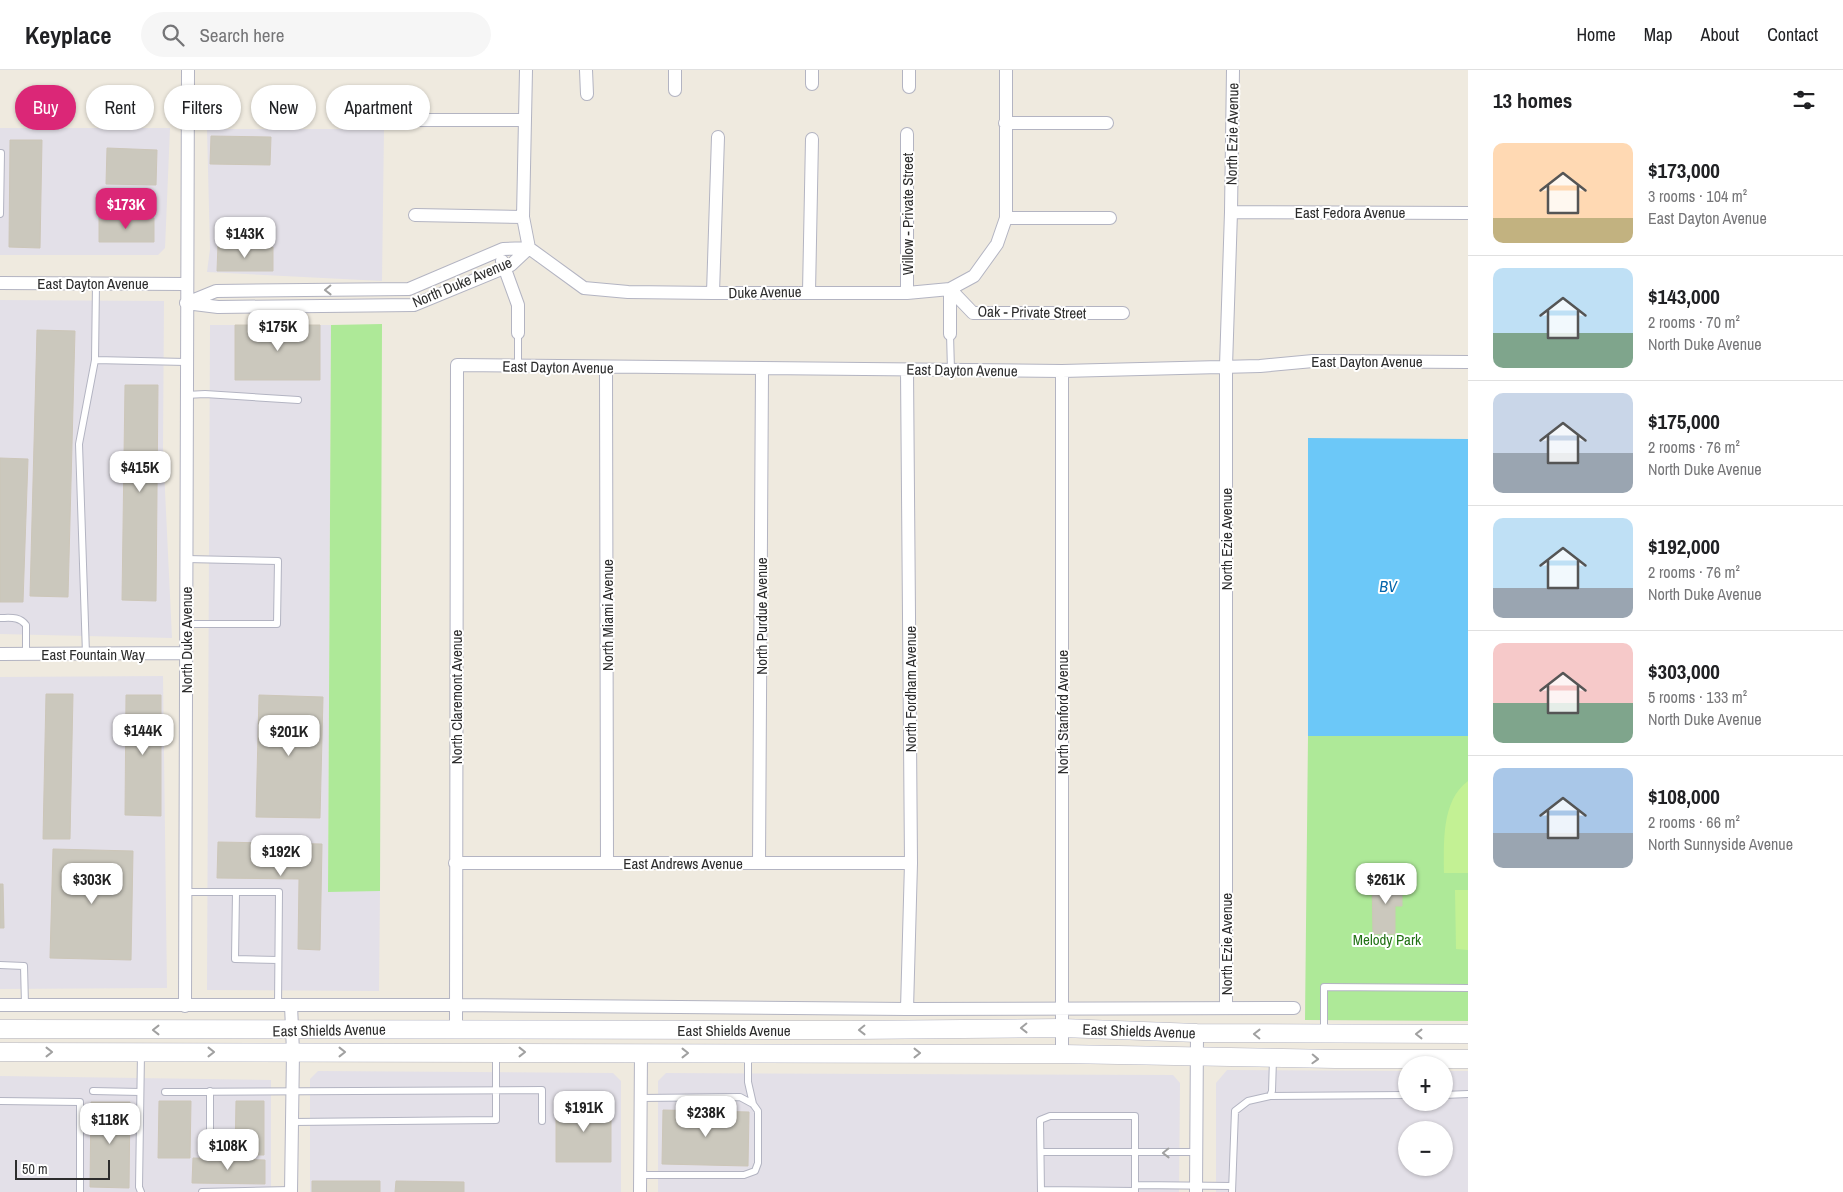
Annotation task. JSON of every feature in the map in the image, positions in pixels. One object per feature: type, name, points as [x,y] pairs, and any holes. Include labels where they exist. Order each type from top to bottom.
[{"type":"main road","name":"East Shields Avenue","points":[[0,1029],[292,1030],[456,1028],[851,1030],[1062,1028],[1197,1033],[1468,1034]]},
{"type":"main road","points":[[1384,1059],[1430,1048],[1468,1048]]},
{"type":"main road","name":"East Shields Avenue","points":[[0,1052],[640,1053],[748,1061],[1062,1054],[1468,1059]]},
{"type":"street","name":"North Duke Avenue","points":[[185,1006],[188,70]]},
{"type":"street","points":[[526,70],[523,217],[529,248]]},
{"type":"street","points":[[586,70],[587,94]]},
{"type":"street","points":[[675,70],[676,90]]},
{"type":"street","points":[[812,70],[812,84]]},
{"type":"street","points":[[909,70],[909,87]]},
{"type":"street","name":"Duke Avenue","points":[[529,248],[584,288],[628,292],[713,293],[908,293],[950,289],[974,276],[997,244],[1006,218],[1004,123],[1006,70]]},
{"type":"street","name":"North Ezie Avenue","points":[[1226,1008],[1226,366],[1233,70]]},
{"type":"street","points":[[430,120],[525,120]]},
{"type":"street","points":[[1004,123],[1107,123]]},
{"type":"street","name":"Willow - Private Street","points":[[908,134],[908,293]]},
{"type":"street","points":[[713,293],[718,137]]},
{"type":"street","points":[[809,292],[812,139]]},
{"type":"street","name":"East Fedora Avenue","points":[[1231,212],[1468,213]]},
{"type":"street","points":[[415,215],[523,217]]},
{"type":"street","points":[[1006,218],[1110,218]]},
{"type":"street","name":"North Duke Avenue","points":[[186,303],[216,291],[409,289],[503,249],[529,248]]},
{"type":"street","name":"North Duke Avenue","points":[[186,303],[218,308],[414,305],[511,265],[529,248]]},
{"type":"street","points":[[498,252],[518,305],[518,334]]},
{"type":"street","name":"East Dayton Avenue","points":[[0,283],[186,284]]},
{"type":"street","points":[[950,289],[950,334]]},
{"type":"street","name":"Oak - Private Street","points":[[950,289],[973,313],[1123,313]]},
{"type":"street","name":"East Dayton Avenue","points":[[457,365],[762,370],[1062,371],[1260,366],[1313,360],[1468,362]]},
{"type":"street","name":"North Claremont Avenue","points":[[456,1028],[457,365]]},
{"type":"street","name":"North Miami Avenue","points":[[606,368],[607,863]]},
{"type":"street","name":"North Purdue Avenue","points":[[759,863],[762,370]]},
{"type":"street","name":"North Fordham Avenue","points":[[907,1009],[911,863],[908,370]]},
{"type":"street","name":"North Stanford Avenue","points":[[1062,371],[1062,1054]]},
{"type":"street","name":"East Fountain Way","points":[[0,654],[186,653]]},
{"type":"street","name":"East Andrews Avenue","points":[[455,863],[911,863]]},
{"type":"street","name":"East Shields Avenue","points":[[0,1005],[457,1005],[907,1009],[1294,1008]]},
{"type":"street","points":[[291,1005],[293,1052],[291,1191]]},
{"type":"street","points":[[1196,1189],[1197,1033]]},
{"type":"street","points":[[640,1053],[640,1192]]},
{"type":"lane","points":[[0,152],[0,214]]},
{"type":"lane","points":[[86,654],[79,444],[95,360],[96,283]]},
{"type":"lane","points":[[518,334],[518,365]]},
{"type":"lane","points":[[950,334],[951,370]]},
{"type":"lane","points":[[95,360],[186,362]]},
{"type":"lane","points":[[186,395],[204,394],[298,400]]},
{"type":"lane","points":[[186,558],[278,561],[278,570],[277,624],[186,624]]},
{"type":"lane","points":[[0,618],[18,618],[26,625],[26,654]]},
{"type":"lane","points":[[186,892],[279,892],[278,1006]]},
{"type":"lane","points":[[236,892],[235,959],[278,960]]},
{"type":"lane","points":[[0,966],[24,966],[25,1005]]},
{"type":"lane","points":[[1324,1034],[1324,987],[1468,988]]},
{"type":"lane","points":[[140,1052],[139,1187],[141,1192]]},
{"type":"lane","points":[[292,1122],[496,1120],[496,1052]]},
{"type":"lane","points":[[1270,1096],[1272,1091],[1272,1058]]},
{"type":"lane","points":[[640,1175],[744,1175],[755,1171],[758,1163],[758,1111],[753,1104],[748,1082],[748,1061]]},
{"type":"lane","points":[[165,1092],[542,1090],[542,1121]]},
{"type":"lane","points":[[93,1091],[140,1092]]},
{"type":"lane","points":[[210,1091],[210,1152]]},
{"type":"lane","points":[[1453,1095],[1468,1094]]},
{"type":"lane","points":[[1135,1189],[1135,1116],[1050,1116],[1040,1120],[1041,1191],[1232,1189],[1235,1111],[1248,1101],[1270,1096],[1398,1096]]},
{"type":"lane","points":[[640,1098],[740,1097],[753,1104]]},
{"type":"lane","points":[[0,1101],[80,1102],[80,1192]]},
{"type":"lane","points":[[1040,1152],[1196,1152]]},
{"type":"lane","points":[[202,1192],[291,1191]]},
{"type":"shaded area","points":[[0,128],[15,128],[15,130],[76,130],[76,128],[86,128],[86,130],[154,130],[154,128],[164,128],[164,130],[170,130],[165,248],[158,255],[0,255]]},
{"type":"shaded area","points":[[207,130],[384,130],[382,281],[207,272],[210,249]]},
{"type":"shaded area","points":[[0,300],[164,301],[163,448],[172,638],[0,634]]},
{"type":"shaded area","points":[[210,325],[331,325],[328,891],[380,891],[379,991],[207,990]]},
{"type":"shaded area","points":[[163,676],[167,988],[0,989],[0,677]]},
{"type":"shaded area","points":[[1227,1070],[1398,1071],[1398,1111],[1453,1111],[1453,1071],[1468,1071],[1468,1192],[1216,1192],[1216,1083]]},
{"type":"shaded area","points":[[318,1071],[613,1073],[621,1081],[621,1192],[310,1192],[310,1079]]},
{"type":"shaded area","points":[[666,1073],[1173,1075],[1180,1083],[1179,1192],[658,1192],[658,1081]]},
{"type":"shaded area","points":[[0,1076],[271,1080],[271,1192],[0,1192]]},
{"type":"green space","points":[[382,324],[380,891],[328,892],[331,325]]},
{"type":"green space","name":"Melody Park","points":[[1308,736],[1468,736],[1468,1021],[1305,1020]]},
{"type":"green space","points":[[1468,781],[1468,873],[1444,873],[1444,836],[1449,811],[1459,789]]},
{"type":"green space","points":[[1455,890],[1468,890],[1468,950],[1456,949]]},
{"type":"water","name":"BV","points":[[1308,438],[1468,439],[1468,736],[1308,736]]},
{"type":"building","points":[[211,136],[271,137],[270,165],[210,164]]},
{"type":"building","points":[[10,140],[42,140],[40,248],[9,247]]},
{"type":"building","points":[[107,148],[157,150],[156,185],[106,184]]},
{"type":"building","points":[[99,217],[154,218],[154,242],[99,242]]},
{"type":"building","points":[[218,245],[273,247],[273,271],[217,271]]},
{"type":"building","points":[[235,325],[320,325],[320,380],[235,380]]},
{"type":"building","points":[[37,330],[75,331],[68,597],[30,596]]},
{"type":"building","points":[[125,385],[158,385],[156,601],[122,600]]},
{"type":"building","points":[[0,458],[28,459],[23,602],[0,602]]},
{"type":"building","points":[[46,694],[73,694],[70,839],[43,839]]},
{"type":"building","points":[[126,695],[161,695],[161,816],[125,815]]},
{"type":"building","points":[[259,695],[323,697],[320,818],[256,817]]},
{"type":"building","points":[[218,842],[322,844],[320,950],[298,949],[299,879],[217,878]]},
{"type":"building","points":[[53,849],[133,851],[131,960],[50,958]]},
{"type":"building","points":[[1402,880],[1402,906],[1395,906],[1395,934],[1373,934],[1372,881]]},
{"type":"building","points":[[0,884],[3,884],[4,928],[0,928]]},
{"type":"building","points":[[159,1101],[191,1101],[190,1158],[158,1158]]},
{"type":"building","points":[[236,1101],[264,1101],[264,1155],[235,1155]]},
{"type":"building","points":[[91,1102],[130,1102],[129,1188],[90,1187]]},
{"type":"building","points":[[556,1104],[611,1104],[611,1162],[556,1162]]},
{"type":"building","points":[[663,1110],[749,1112],[748,1166],[662,1164]]},
{"type":"building","points":[[193,1158],[265,1160],[265,1184],[192,1183]]},
{"type":"building","points":[[312,1181],[380,1181],[380,1192],[312,1192]]},
{"type":"building","points":[[396,1181],[464,1182],[464,1192],[395,1192]]}]
